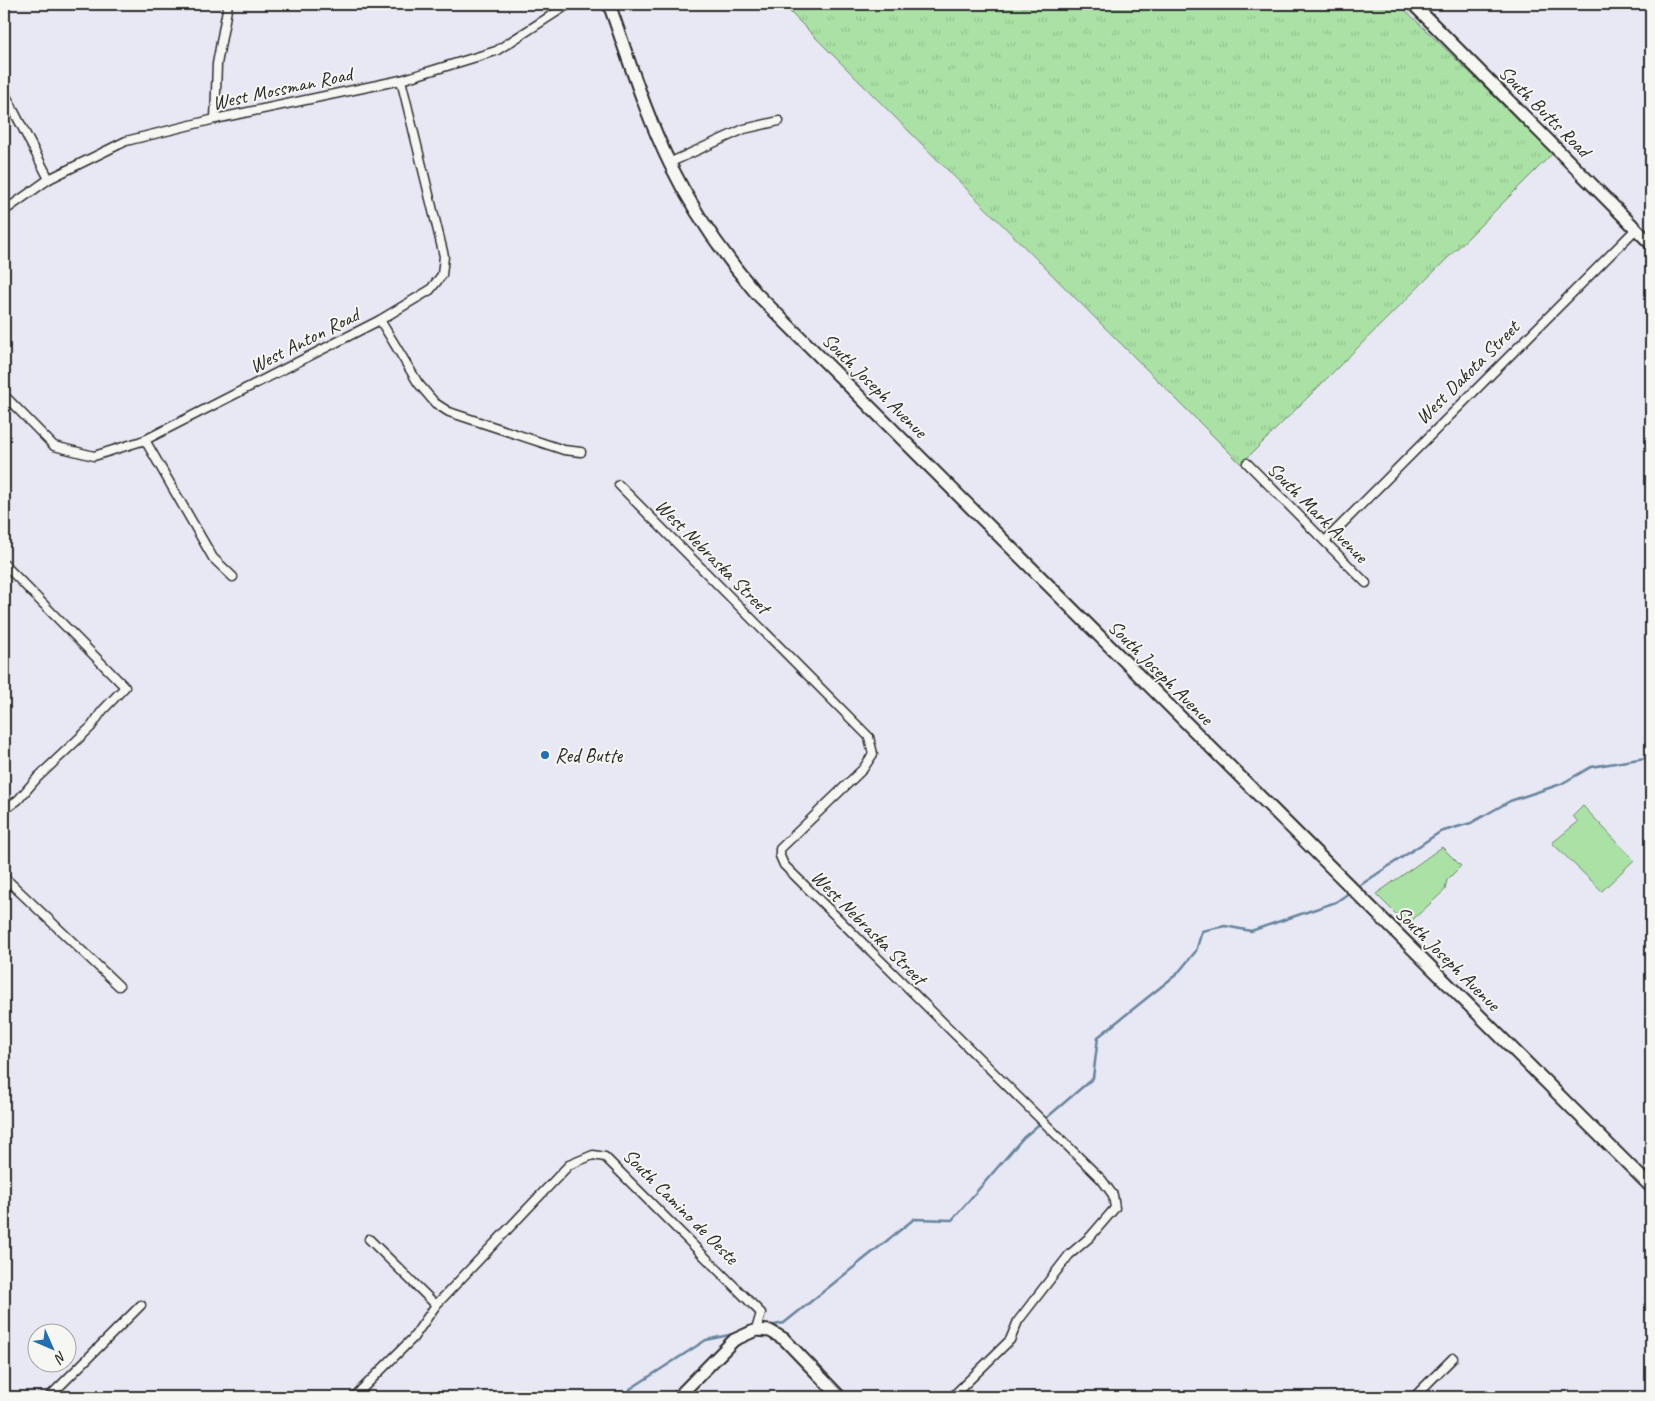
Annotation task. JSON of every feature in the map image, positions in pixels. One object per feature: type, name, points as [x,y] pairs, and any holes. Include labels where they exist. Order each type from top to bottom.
[{"type":"main road","name":"South Joseph Avenue","points":[[609,4],[669,163],[703,224],[724,254],[756,293],[1651,1187]]},
{"type":"main road","name":"South Butts Road","points":[[1413,4],[1651,244]]},
{"type":"main road","points":[[678,1397],[734,1340],[756,1330],[770,1331],[784,1339],[840,1397]]},
{"type":"street","points":[[215,119],[217,64],[228,4]]},
{"type":"street","name":"West Mossman Road","points":[[4,211],[49,179],[126,141],[215,119],[401,80],[496,51],[569,4]]},
{"type":"street","name":"West Anton Road","points":[[4,395],[54,446],[94,456],[145,440],[380,320],[430,290],[442,275],[444,256],[401,80]]},
{"type":"street","points":[[4,92],[49,179]]},
{"type":"street","points":[[669,163],[744,129],[779,121]]},
{"type":"street","name":"West Dakota Street","points":[[1324,541],[1636,229]]},
{"type":"street","points":[[380,320],[418,384],[435,403],[455,414],[564,450],[581,452]]},
{"type":"street","points":[[145,440],[213,558],[233,577]]},
{"type":"street","name":"South Mark Avenue","points":[[1247,463],[1366,583]]},
{"type":"street","name":"West Nebraska Street","points":[[619,485],[869,737],[873,754],[863,769],[780,849],[780,856],[784,865],[1102,1180],[1113,1195],[1114,1208],[1090,1237],[1069,1255],[1018,1321],[1010,1340],[952,1397]]},
{"type":"street","points":[[4,564],[125,688],[102,712],[91,727],[38,777],[18,800],[4,810]]},
{"type":"street","points":[[4,877],[119,986]]},
{"type":"street","name":"South Camino de Oeste","points":[[436,1305],[569,1165],[593,1155],[605,1157],[761,1313],[756,1330]]},
{"type":"street","points":[[354,1397],[413,1338],[436,1305],[369,1239]]},
{"type":"street","points":[[49,1397],[141,1305]]},
{"type":"street","points":[[1414,1397],[1453,1358]]},
{"type":"green space","points":[[782,4],[1399,4],[1553,153],[1241,464]]},
{"type":"green space","points":[[1583,806],[1634,860],[1602,891],[1552,843],[1578,822],[1573,816]]},
{"type":"green space","points":[[1442,847],[1461,866],[1447,880],[1445,890],[1407,925],[1376,894]]},
{"type":"waterway","points":[[1356,888],[1440,832],[1471,823],[1510,801],[1561,784],[1591,767],[1651,757]]},
{"type":"waterway","points":[[770,1326],[784,1323],[914,1219],[952,1220],[1023,1138],[1093,1078],[1098,1037],[1177,974],[1196,951],[1202,931],[1225,926],[1251,931],[1336,902],[1352,891]]},
{"type":"waterway","points":[[632,1397],[630,1389],[706,1340],[738,1333]]},
{"type":"place","name":"Red Butte","points":[[545,755]]}]
